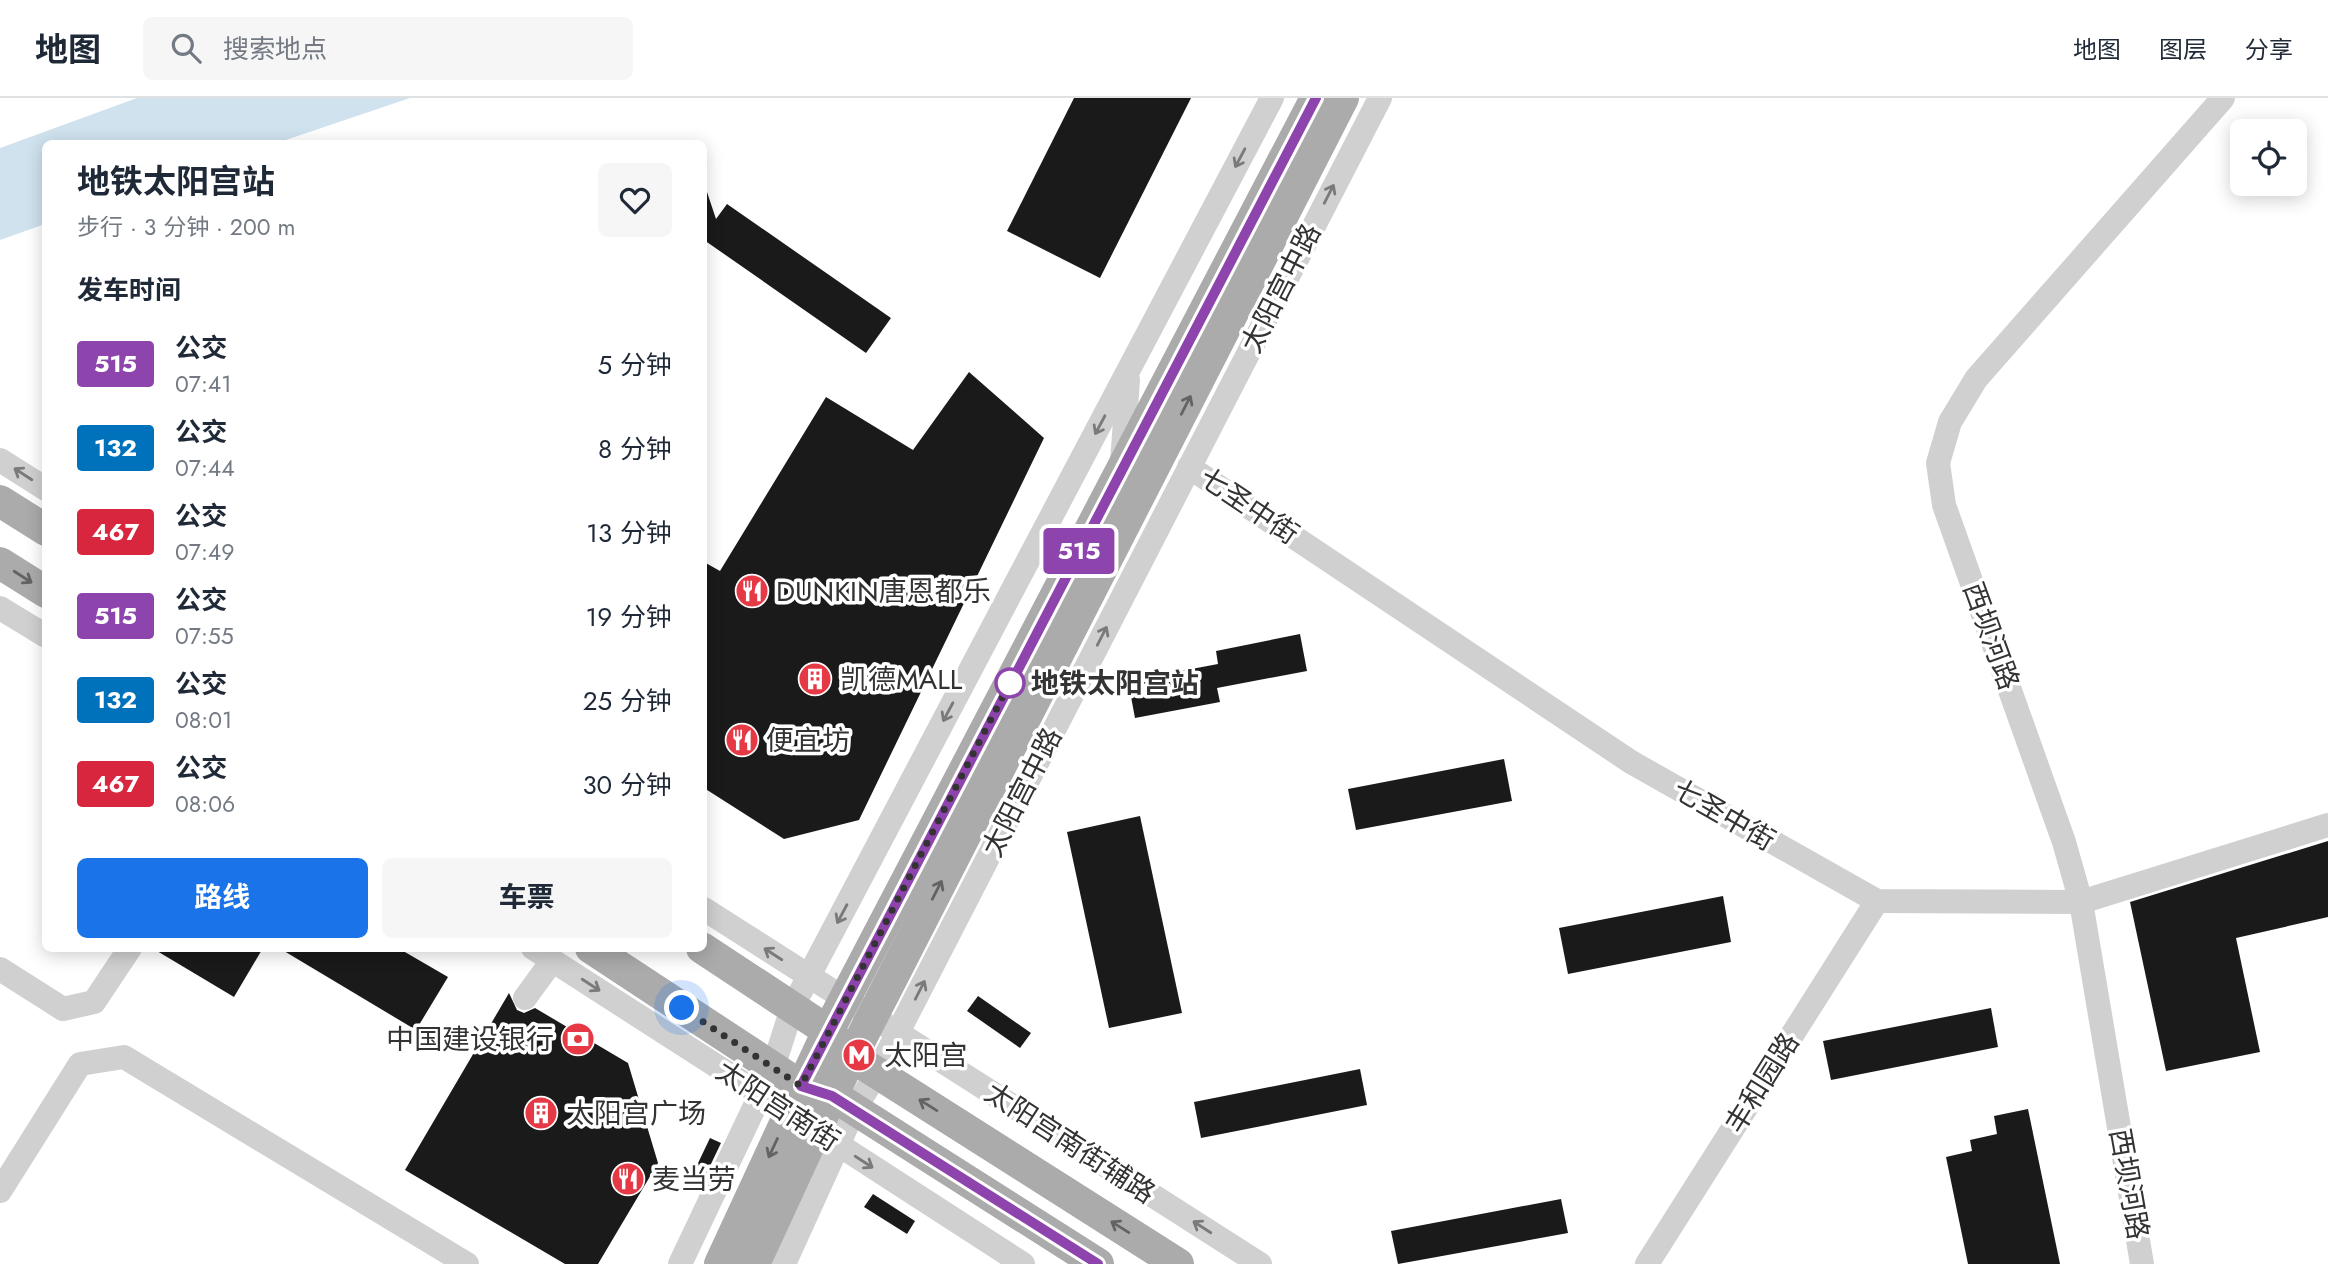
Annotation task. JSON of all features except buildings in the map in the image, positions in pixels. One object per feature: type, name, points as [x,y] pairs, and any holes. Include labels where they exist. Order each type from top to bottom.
[{"type":"main road","name":"太阳宫中路","points":[[720,1264],[828,1031],[1315,98]]},
{"type":"main road","name":"太阳宫中路","points":[[754,1264],[827,1138],[885,1025],[1132,510],[1343,98]]},
{"type":"main road","points":[[0,501],[42,527]]},
{"type":"main road","points":[[0,563],[42,589]]},
{"type":"main road","points":[[707,951],[828,1031],[864,1065],[1178,1264]]},
{"type":"main road","name":"太阳宫南街","points":[[596,952],[767,1081],[795,1099],[843,1103],[1098,1264]]},
{"type":"street","points":[[680,1264],[767,1081],[792,1007],[1272,98]]},
{"type":"street","name":"太阳宫中路","points":[[885,1025],[1189,467],[1380,98]]},
{"type":"street","name":"西坝河路","points":[[2142,1264],[2081,902],[2064,842],[1944,505],[1938,463],[1950,422],[1976,379],[2223,98]]},
{"type":"street","points":[[1121,470],[1129,369]]},
{"type":"street","points":[[1132,510],[1222,402]]},
{"type":"street","points":[[0,460],[42,486]]},
{"type":"street","name":"七圣中街","points":[[1189,467],[1631,762],[1877,901],[2081,902],[2328,825]]},
{"type":"street","points":[[0,608],[42,634]]},
{"type":"street","points":[[980,652],[1016,671]]},
{"type":"street","name":"丰和园路","points":[[1647,1264],[1877,901]]},
{"type":"street","name":"太阳宫南街辅路","points":[[707,911],[1259,1264]]},
{"type":"street","points":[[0,969],[63,1009],[94,1002],[127,952]]},
{"type":"street","points":[[525,998],[543,955]]},
{"type":"street","name":"太阳宫南街","points":[[543,955],[767,1081]]},
{"type":"street","points":[[0,1191],[80,1064],[124,1057],[467,1264]]},
{"type":"street","name":"太阳宫南街","points":[[795,1099],[827,1138],[1023,1264]]},
{"type":"street","name":"太阳宫中路","points":[[784,1264],[827,1138]]},
{"type":"water","points":[[137,98],[410,98],[286,140],[42,140],[42,225],[0,240],[0,148]]},
{"type":"bus line","name":"515","points":[[1098,1264],[832,1096],[801,1086],[1316,98]]},
{"type":"place","name":"DUNKIN唐恩都乐","points":[[752,591]]},
{"type":"place","name":"凯德MALL","points":[[815,679]]},
{"type":"place","name":"地铁太阳宫站","points":[[1010,683]]},
{"type":"place","name":"便宜坊","points":[[742,740]]},
{"type":"place","name":"中国建设银行","points":[[578,1039]]},
{"type":"place","name":"太阳宫","points":[[859,1055]]},
{"type":"place","name":"太阳宫广场","points":[[541,1113]]},
{"type":"place","name":"麦当劳","points":[[628,1179]]},
{"type":"route","points":[[682,1008],[801,1086],[1016,671],[1010,683]]}]
